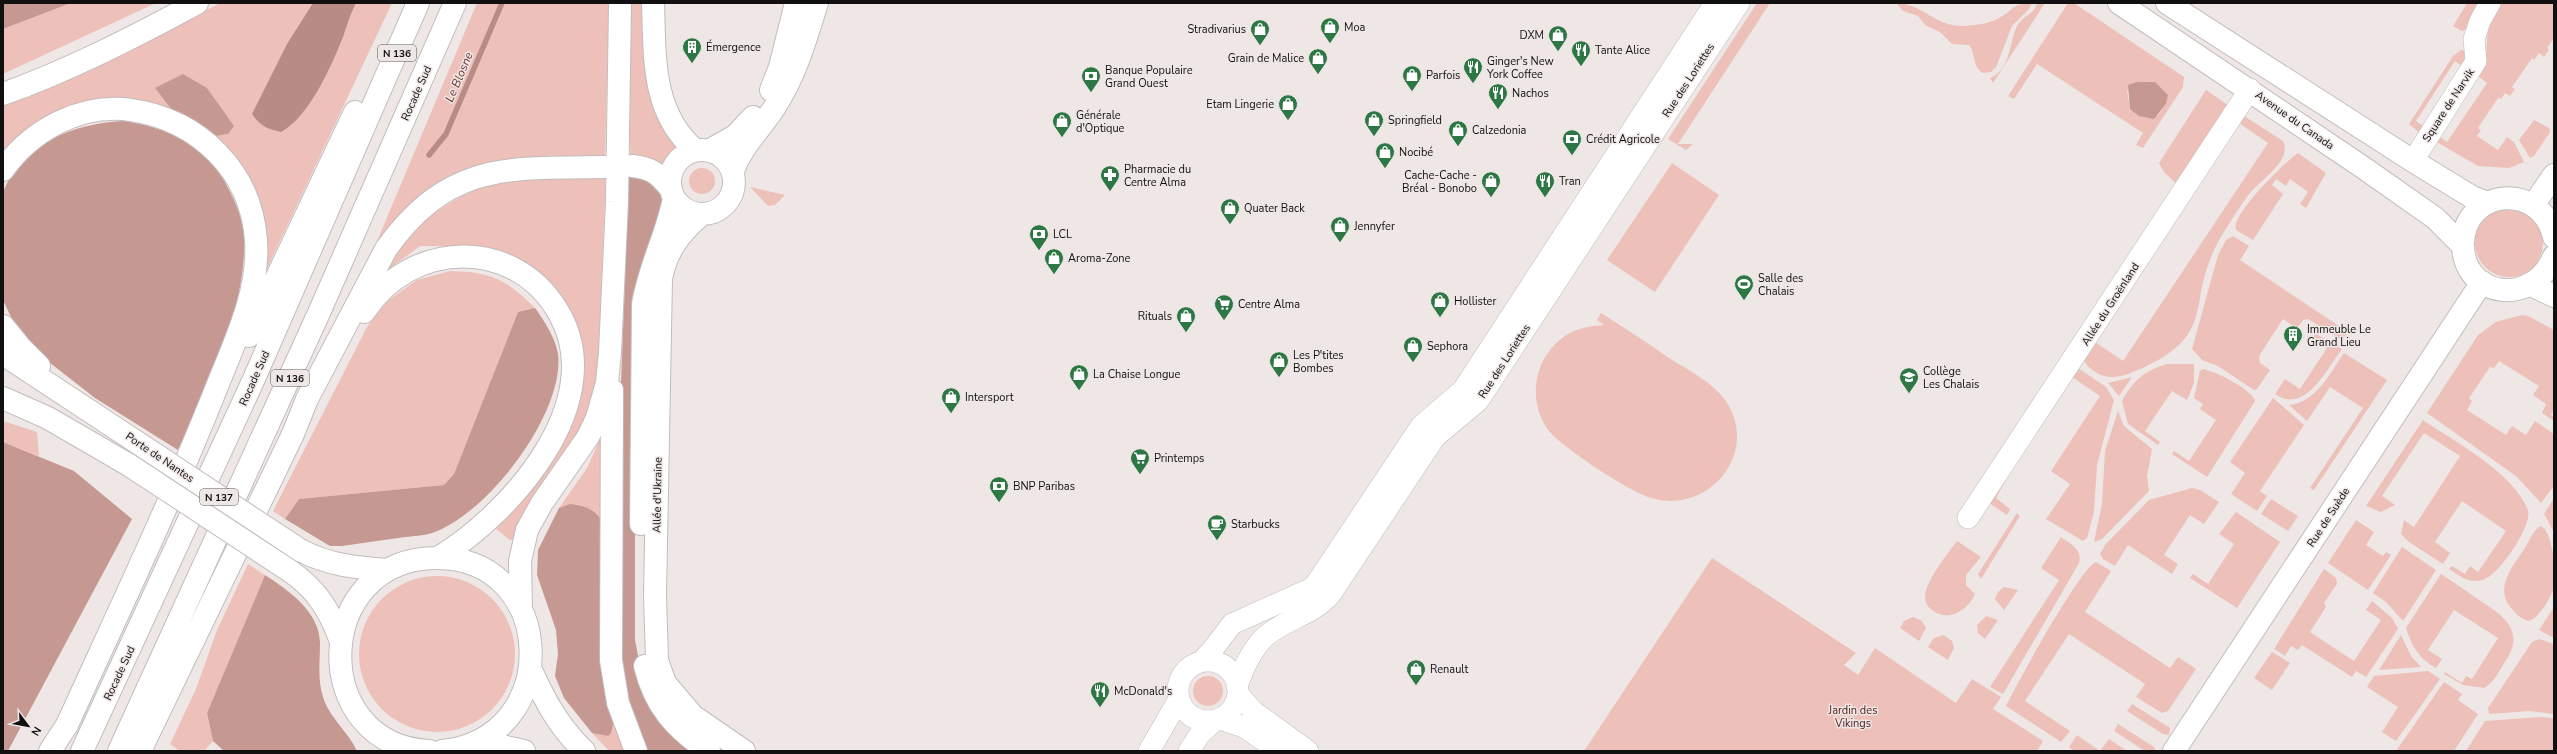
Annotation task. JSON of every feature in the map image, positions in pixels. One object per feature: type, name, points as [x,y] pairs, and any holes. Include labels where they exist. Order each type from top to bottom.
[{"type":"main road","points":[[3,94],[44,80],[197,3]]},
{"type":"main road","name":"Rocade Sud","points":[[82,751],[253,381],[418,3]]},
{"type":"main road","name":"Rocade Sud","points":[[119,751],[318,315],[455,3]]},
{"type":"main road","points":[[442,751],[466,746],[479,741],[494,731],[511,714],[526,688],[531,670],[531,639],[521,609],[520,561],[527,530],[542,503],[588,437],[597,418],[607,383],[610,352],[617,202],[620,3]]},
{"type":"main road","points":[[653,3],[655,74],[659,95],[676,130],[702,150],[724,158],[733,171],[745,146],[776,106],[788,84],[806,38],[817,3]]},
{"type":"main road","points":[[702,150],[735,136],[746,126],[767,97],[780,67],[796,3]]},
{"type":"main road","name":"Avenue du Canada","points":[[2119,3],[2250,89],[2435,218],[2463,246]]},
{"type":"main road","points":[[2179,6],[2413,161],[2472,197],[2488,203]]},
{"type":"main road","points":[[190,453],[232,373],[356,109],[375,102]]},
{"type":"main road","points":[[3,170],[24,145],[53,125],[80,114],[108,110],[144,112],[178,124],[204,139],[229,165],[244,191],[250,206],[256,240],[255,273],[235,342],[190,453],[67,725],[50,751]]},
{"type":"main road","name":"Allée d'Ukraine","points":[[702,150],[686,154],[673,168],[672,193],[668,223],[646,282],[643,304],[641,643],[650,685],[663,711],[684,733],[709,751]]},
{"type":"main road","points":[[632,166],[647,168],[656,172],[685,210],[701,215]]},
{"type":"main road","points":[[140,751],[293,434],[307,399],[386,249],[399,231],[425,204],[456,185],[499,170],[604,167]]},
{"type":"main road","name":"Allée d'Ukraine","points":[[733,171],[734,191],[726,204],[712,213],[701,215],[682,232],[672,245],[664,265],[661,278],[655,596],[657,660],[665,682],[693,716],[744,751]]},
{"type":"main road","points":[[2534,204],[2554,175]]},
{"type":"main road","points":[[2554,237],[2547,217],[2534,204],[2519,198],[2497,199],[2475,212],[2470,220],[2463,246],[2470,269],[2482,282],[2494,288],[2507,291],[2531,285],[2545,273],[2554,256]]},
{"type":"main road","points":[[293,434],[314,405],[365,310],[380,291],[400,274],[430,260],[459,255],[495,262],[522,274],[532,282],[551,300],[561,316],[569,343],[572,368],[565,409],[546,450],[506,503],[482,528],[438,558]]},
{"type":"main road","name":"Rue de Suède","points":[[2174,751],[2482,282]]},
{"type":"main road","points":[[2531,285],[2554,296]]},
{"type":"main road","points":[[3,326],[35,363],[84,407]]},
{"type":"main road","points":[[610,352],[612,387],[611,660],[618,703],[636,751]]},
{"type":"main road","name":"Porte de Nantes","points":[[3,354],[300,550],[313,557],[345,566],[388,570]]},
{"type":"main road","name":"N 137","points":[[3,398],[48,418],[126,462],[305,581],[323,601],[340,639]]},
{"type":"main road","points":[[3,408],[50,426],[126,462]]},
{"type":"main road","points":[[413,750],[395,742],[375,730],[358,714],[350,700],[340,671],[340,639],[343,625],[356,599],[371,583],[388,570],[412,560],[438,558],[467,563],[486,572],[504,586],[521,609]]},
{"type":"main road","points":[[531,670],[550,710],[562,727],[584,751]]},
{"type":"main road","points":[[61,751],[67,725]]},
{"type":"main road","points":[[479,741],[524,751]]},
{"type":"street","name":"Rue des Loriettes","points":[[1201,662],[1214,649],[1232,624],[1310,589],[1316,584],[1421,426],[1463,390],[1715,3]]},
{"type":"street","name":"Rue des Loriettes","points":[[1237,690],[1242,671],[1266,636],[1310,612],[1330,595],[1435,437],[1478,401],[1739,3]]},
{"type":"street","name":"Square de Narvik","points":[[2413,161],[2476,61],[2474,39],[2480,21],[2490,3]]},
{"type":"street","name":"Allée du Groënland","points":[[1968,518],[2250,89]]},
{"type":"street","points":[[1279,751],[1244,727],[1217,720],[1200,720],[1192,716],[1178,701],[1176,691],[1180,680],[1187,670],[1201,662],[1210,661],[1223,666],[1232,675],[1237,690],[1254,712],[1308,751]]},
{"type":"street","points":[[1189,751],[1200,734],[1233,709],[1237,690]]},
{"type":"street","points":[[1149,751],[1178,701]]},
{"type":"green space","points":[[71,3],[156,3],[3,74],[3,29]]},
{"type":"green space","points":[[220,3],[392,3],[264,275],[234,159],[216,136],[228,134],[233,126],[207,88],[155,88],[171,109],[115,100],[3,154],[3,104],[59,82],[113,58]]},
{"type":"green space","points":[[477,3],[609,3],[605,161],[494,163],[375,246]]},
{"type":"green space","points":[[629,3],[647,3],[665,128],[678,149],[668,159],[664,169],[631,162],[628,102]]},
{"type":"green space","points":[[1757,3],[1770,3],[1678,144],[1693,144],[1686,150],[1668,139]]},
{"type":"green space","points":[[1896,3],[1914,7],[1945,23],[1964,26],[1989,22],[2003,16],[2020,4],[2032,3],[2029,9],[2012,26],[1996,67],[1991,72],[1983,73],[1977,67],[1973,52],[1969,45],[1952,44],[1940,32],[1925,25],[1918,16],[1903,11]]},
{"type":"green space","points":[[2037,3],[2045,3],[1993,83],[1990,78],[2002,69],[2006,62],[2014,32],[2019,22],[2031,13],[2036,7]]},
{"type":"green space","points":[[2068,3],[2074,3],[2184,77],[2183,87],[2143,148],[2136,145],[2143,133],[2037,64],[2014,99],[2008,96]],"holes":[[[2127,90],[2168,95],[2166,104],[2158,115],[2130,109]]]},
{"type":"green space","points":[[2464,3],[2483,3],[2466,29],[2462,31],[2453,26],[2466,5]]},
{"type":"green space","points":[[2496,3],[2554,3],[2554,38],[2547,48],[2549,50],[2544,57],[2539,53],[2534,60],[2532,58],[2512,87],[2515,89],[2510,96],[2505,93],[2501,99],[2498,98],[2478,128],[2481,130],[2477,136],[2498,150],[2507,137],[2514,142],[2524,162],[2509,168],[2478,166],[2435,141],[2437,135],[2447,142],[2487,83],[2478,76],[2486,55],[2488,25]]},
{"type":"green space","points":[[2461,50],[2467,51],[2466,69],[2455,61],[2416,121],[2426,128],[2422,135],[2409,124],[2453,56]]},
{"type":"green space","points":[[2206,90],[2232,108],[2180,187],[2164,172],[2159,163]]},
{"type":"green space","points":[[2241,114],[2283,141],[2285,148],[2283,156],[2274,170],[2249,194],[2218,241],[2207,269],[2199,306],[2191,329],[2186,337],[2172,351],[2155,362],[2121,376],[2108,377],[2096,373],[2082,358],[2092,340],[2123,361],[2268,143],[2236,121]]},
{"type":"green space","points":[[2534,120],[2549,128],[2550,132],[2534,156],[2530,158],[2519,140]]},
{"type":"green space","points":[[2298,153],[2326,173],[2306,208],[2300,204],[2308,192],[2290,179],[2286,186],[2276,179],[2272,185],[2283,194],[2253,240],[2236,230],[2236,223],[2250,201],[2271,177]]},
{"type":"green space","points":[[1672,163],[1719,195],[1655,292],[1607,260]]},
{"type":"green space","points":[[702,168],[711,172],[715,181],[711,190],[702,194],[693,190],[689,181],[693,172]]},
{"type":"green space","points":[[606,173],[598,368],[592,402],[582,431],[516,539],[510,540],[496,529],[544,474],[563,438],[575,403],[554,292],[537,271],[515,258],[478,246],[420,246],[382,274],[416,224],[460,197],[494,181]]},
{"type":"green space","points":[[750,187],[785,195],[775,205],[768,206]]},
{"type":"green space","points":[[2509,209],[2522,212],[2533,219],[2540,230],[2543,243],[2540,256],[2533,267],[2522,274],[2509,277],[2496,274],[2485,267],[2478,256],[2475,243],[2478,230],[2485,219],[2496,212]]},
{"type":"green space","points":[[2233,236],[2249,246],[2240,260],[2348,332],[2342,340],[2308,319],[2303,320],[2297,328],[2283,319],[2259,356],[2260,363],[2270,370],[2257,389],[2254,390],[2218,366],[2202,360],[2192,349],[2218,255],[2226,240]]},
{"type":"green space","points":[[450,271],[476,273],[497,279],[515,290],[535,308],[518,312],[454,474],[444,485],[299,499],[285,519],[273,511],[367,327],[386,302],[417,280]]},
{"type":"green space","points":[[1601,313],[1700,377],[1714,388],[1725,400],[1735,421],[1737,442],[1731,462],[1720,479],[1704,492],[1685,499],[1663,501],[1641,494],[1578,456],[1549,431],[1541,418],[1537,404],[1536,390],[1542,363],[1550,350],[1560,340],[1572,332],[1592,326],[1604,325],[1597,320]]},
{"type":"green space","points":[[2522,315],[2528,316],[2554,330],[2554,410],[2551,415],[2554,417],[2554,421],[2542,413],[2546,404],[2533,395],[2539,386],[2499,361],[2494,368],[2490,367],[2469,398],[2472,401],[2467,410],[2506,435],[2512,426],[2526,435],[2535,421],[2554,434],[2554,486],[2541,503],[2516,476],[2427,413],[2478,335],[2496,322]]},
{"type":"green space","points":[[2316,334],[2342,349],[2322,378],[2305,395],[2296,399],[2286,399],[2275,394],[2285,379],[2300,389],[2327,348],[2312,338]]},
{"type":"green space","points":[[2344,353],[2387,380],[2314,490],[2310,488],[2363,408],[2330,387],[2307,421],[2289,405],[2299,403],[2315,393]]},
{"type":"green space","points":[[2167,364],[2194,364],[2194,383],[2187,400],[2172,391],[2145,431],[2160,442],[2158,445],[2128,424],[2122,401],[2140,377],[2159,366]]},
{"type":"green space","points":[[2078,368],[2106,387],[2114,400],[2097,465],[2094,512],[2087,538],[2083,541],[2046,519],[2070,484],[2051,471],[2100,396],[2069,375]]},
{"type":"green space","points":[[2203,369],[2209,370],[2224,377],[2241,387],[2253,397],[2255,401],[2207,477],[2172,454],[2174,451],[2189,461],[2216,420],[2200,409],[2203,404],[2194,398],[2200,371]]},
{"type":"green space","points":[[2132,377],[2119,396],[2108,383]]},
{"type":"green space","points":[[2273,398],[2304,425],[2260,491],[2267,496],[2257,511],[2231,494],[2245,473],[2230,462]]},
{"type":"green space","points":[[2118,411],[2124,426],[2152,449],[2147,476],[2149,491],[2102,539],[2094,542],[2102,504],[2105,451]]},
{"type":"green space","points":[[2423,420],[2482,459],[2497,471],[2510,483],[2528,510],[2528,517],[2525,527],[2513,550],[2497,570],[2489,577],[2482,580],[2469,580],[2461,577],[2449,569],[2452,566],[2465,574],[2470,566],[2478,572],[2506,531],[2462,501],[2435,542],[2450,553],[2443,564],[2409,542],[2401,534],[2404,520],[2414,527],[2460,456],[2424,433],[2382,496],[2395,505],[2381,512],[2366,506]]},
{"type":"green space","points":[[3,421],[37,432],[39,456],[3,442]]},
{"type":"green space","points":[[603,432],[605,526],[595,514],[581,505],[575,504],[559,508],[587,468]]},
{"type":"green space","points":[[2009,474],[1996,498],[2010,509],[2007,515],[1985,500]]},
{"type":"green space","points":[[2192,488],[2200,490],[2219,502],[2204,524],[2190,515],[2164,555],[2178,564],[2172,574],[2128,545],[2115,566],[2103,559],[2100,554],[2105,545],[2149,500]]},
{"type":"green space","points":[[2554,498],[2554,532],[2544,514]]},
{"type":"green space","points":[[2271,499],[2298,516],[2288,531],[2261,514]]},
{"type":"green space","points":[[2236,512],[2280,542],[2237,608],[2190,578],[2193,574],[2208,584],[2234,544],[2219,534]]},
{"type":"green space","points":[[2017,513],[2020,516],[1981,579],[1978,574]]},
{"type":"green space","points":[[2356,520],[2374,532],[2366,545],[2383,556],[2386,552],[2391,555],[2368,590],[2328,563]]},
{"type":"green space","points":[[2541,526],[2549,537],[2552,546],[2555,576],[2554,584],[2553,590],[2543,608],[2536,617],[2529,621],[2519,616],[2512,609],[2504,593],[2505,585],[2507,577],[2534,532]]},
{"type":"green space","points":[[2061,537],[2075,547],[2080,558],[2079,563],[2003,694],[1990,687],[2059,580],[2041,568]]},
{"type":"green space","points":[[1957,541],[1981,557],[1966,575],[1966,585],[1975,594],[1963,610],[1951,615],[1938,614],[1926,603],[1926,591],[1933,576]]},
{"type":"green space","points":[[2402,547],[2436,570],[2403,621],[2386,602],[2373,593]]},
{"type":"green space","name":"Jardin des Vikings","points":[[1712,558],[1856,653],[1844,665],[1858,675],[1875,648],[1956,703],[1972,679],[2001,697],[1993,709],[2043,741],[2037,751],[1584,751]]},
{"type":"green space","points":[[2096,562],[2111,571],[2085,612],[2170,668],[2178,657],[2196,669],[2168,711],[2162,713],[2136,697],[2145,684],[2069,634],[2025,701],[2070,731],[2061,742],[2006,706],[2022,675],[2064,604],[2088,569]]},
{"type":"green space","points":[[248,564],[265,575],[207,713],[213,741],[204,751],[180,751],[170,744],[196,689],[217,630]]},
{"type":"green space","points":[[2324,569],[2336,578],[2337,584],[2324,603],[2326,607],[2310,632],[2354,661],[2381,620],[2366,610],[2372,601],[2392,618],[2398,629],[2366,677],[2356,671],[2352,677],[2302,645],[2298,650],[2291,646],[2285,656],[2274,649]]},
{"type":"green space","points":[[2441,574],[2497,612],[2504,618],[2513,633],[2511,651],[2491,683],[2484,688],[2463,685],[2444,674],[2445,672],[2462,683],[2466,676],[2472,679],[2498,638],[2454,610],[2428,650],[2442,659],[2436,668],[2425,661],[2413,646],[2408,634],[2406,628]]},
{"type":"green space","points":[[429,576],[445,576],[460,579],[474,585],[487,594],[497,604],[506,617],[512,631],[515,654],[514,669],[506,691],[497,704],[487,714],[474,723],[460,729],[445,732],[429,732],[414,729],[400,723],[387,714],[377,704],[368,691],[362,677],[359,662],[359,646],[362,631],[368,617],[377,604],[387,594],[400,585],[414,579]]},
{"type":"green space","points":[[2004,587],[2018,590],[2004,610],[1995,599],[1998,592]]},
{"type":"green space","points":[[2554,607],[2554,637],[2552,637],[2539,630]]},
{"type":"green space","points":[[1986,616],[1998,620],[1985,639],[1978,633],[1977,625]]},
{"type":"green space","points":[[1913,617],[1922,621],[1926,628],[1919,641],[1900,628],[1904,621]]},
{"type":"green space","points":[[1944,635],[1952,641],[1954,648],[1948,660],[1928,647],[1934,638]]},
{"type":"green space","points":[[2401,635],[2411,656],[2421,667],[2379,670]]},
{"type":"green space","points":[[2539,639],[2554,644],[2554,714],[2529,711],[2489,714],[2488,708],[2532,642]]},
{"type":"green space","points":[[2272,652],[2290,663],[2272,690],[2254,678]]},
{"type":"green space","points":[[2428,671],[2440,679],[2396,741],[2382,732],[2398,707],[2367,687],[2374,676]]},
{"type":"green space","points":[[1208,676],[1219,680],[1223,691],[1219,702],[1208,706],[1197,702],[1193,691],[1197,680]]},
{"type":"green space","points":[[2444,682],[2462,694],[2458,700],[2478,714],[2454,751],[2396,751]]},
{"type":"green space","points":[[2132,704],[2170,728],[2169,735],[2163,734],[2127,711]]},
{"type":"green space","points":[[612,708],[627,751],[609,751],[592,733],[608,736]]},
{"type":"green space","points":[[2540,717],[2554,718],[2554,751],[2466,751],[2485,721]]},
{"type":"green space","points":[[2118,724],[2154,747],[2156,751],[2145,751],[2114,731]]},
{"type":"green space","points":[[2077,735],[2100,751],[2074,751],[2069,747]]},
{"type":"green space","points":[[2109,739],[2127,751],[2100,751]]},
{"type":"shaded area","points":[[3,3],[71,3],[3,29]]},
{"type":"shaded area","points":[[313,3],[356,3],[332,62],[310,103],[291,125],[281,132],[272,130],[261,124],[252,114],[287,44]]},
{"type":"shaded area","points":[[183,74],[207,88],[234,126],[228,134],[216,136],[198,123],[171,109],[155,88]]},
{"type":"shaded area","points":[[2137,82],[2155,82],[2168,95],[2166,104],[2154,119],[2139,116],[2130,109],[2128,85]]},
{"type":"shaded area","points":[[125,121],[168,133],[192,146],[204,155],[214,166],[227,186],[242,222],[244,238],[243,265],[239,292],[232,320],[212,374],[178,450],[95,398],[45,359],[11,317],[3,300],[3,192],[12,175],[24,160],[53,138],[88,126]]},
{"type":"shaded area","points":[[629,174],[644,174],[663,189],[664,202],[635,290],[635,640],[644,687],[695,751],[645,751],[620,691],[620,410]]},
{"type":"shaded area","points":[[535,308],[546,324],[557,348],[557,378],[549,404],[536,432],[518,459],[498,484],[476,506],[453,523],[432,533],[342,546],[330,546],[285,519],[299,499],[444,485],[454,474],[518,312]]},
{"type":"shaded area","points":[[3,442],[74,471],[132,519],[8,751],[3,751]]},
{"type":"shaded area","points":[[570,504],[586,507],[591,510],[599,516],[605,526],[613,724],[611,733],[608,736],[592,733],[564,698],[555,676],[558,654],[556,630],[537,575],[538,550],[559,508]]},
{"type":"shaded area","points":[[265,575],[293,595],[309,612],[315,621],[319,632],[320,686],[324,700],[331,713],[354,744],[357,751],[224,751],[213,741],[207,713]]},
{"type":"waterway","name":"Le Blosne","points":[[429,155],[446,134],[502,3]]},
{"type":"place","name":"Moa","points":[[1330,44]]},
{"type":"place","name":"Stradivarius","points":[[1260,46]]},
{"type":"place","name":"DXM","points":[[1558,52]]},
{"type":"place","name":"Émergence","points":[[692,64]]},
{"type":"place","name":"Tante Alice","points":[[1581,67]]},
{"type":"place","name":"Grain de Malice","points":[[1318,75]]},
{"type":"place","name":"Ginger's New York Coffee","points":[[1473,84]]},
{"type":"place","name":"Parfois","points":[[1412,92]]},
{"type":"place","name":"Banque Populaire Grand Ouest","points":[[1091,93]]},
{"type":"place","name":"Nachos","points":[[1498,110]]},
{"type":"place","name":"Etam Lingerie","points":[[1288,121]]},
{"type":"place","name":"Springfield","points":[[1374,137]]},
{"type":"place","name":"Générale d'Optique","points":[[1062,138]]},
{"type":"place","name":"Calzedonia","points":[[1458,147]]},
{"type":"place","name":"Crédit Agricole","points":[[1572,156]]},
{"type":"place","name":"Nocibé","points":[[1385,169]]},
{"type":"place","name":"Pharmacie du Centre Alma","points":[[1110,192]]},
{"type":"place","name":"Cache-Cache - Bréal - Bonobo","points":[[1491,198]]},
{"type":"place","name":"Tran","points":[[1545,198]]},
{"type":"place","name":"Quater Back","points":[[1230,225]]},
{"type":"place","name":"Jennyfer","points":[[1340,243]]},
{"type":"place","name":"LCL","points":[[1039,251]]},
{"type":"place","name":"Aroma-Zone","points":[[1054,275]]},
{"type":"place","name":"Salle des Chalais","points":[[1744,301]]},
{"type":"place","name":"Hollister","points":[[1440,318]]},
{"type":"place","name":"Centre Alma","points":[[1224,321]]},
{"type":"place","name":"Rituals","points":[[1186,333]]},
{"type":"place","name":"Immeuble Le Grand Lieu","points":[[2293,352]]},
{"type":"place","name":"Sephora","points":[[1413,363]]},
{"type":"place","name":"Les P'tites Bombes","points":[[1279,378]]},
{"type":"place","name":"La Chaise Longue","points":[[1079,391]]},
{"type":"place","name":"Collège Les Chalais","points":[[1909,394]]},
{"type":"place","name":"Intersport","points":[[951,414]]},
{"type":"place","name":"Printemps","points":[[1140,475]]},
{"type":"place","name":"BNP Paribas","points":[[999,503]]},
{"type":"place","name":"Starbucks","points":[[1217,541]]},
{"type":"place","name":"Renault","points":[[1416,686]]},
{"type":"place","name":"McDonald's","points":[[1100,708]]}]
